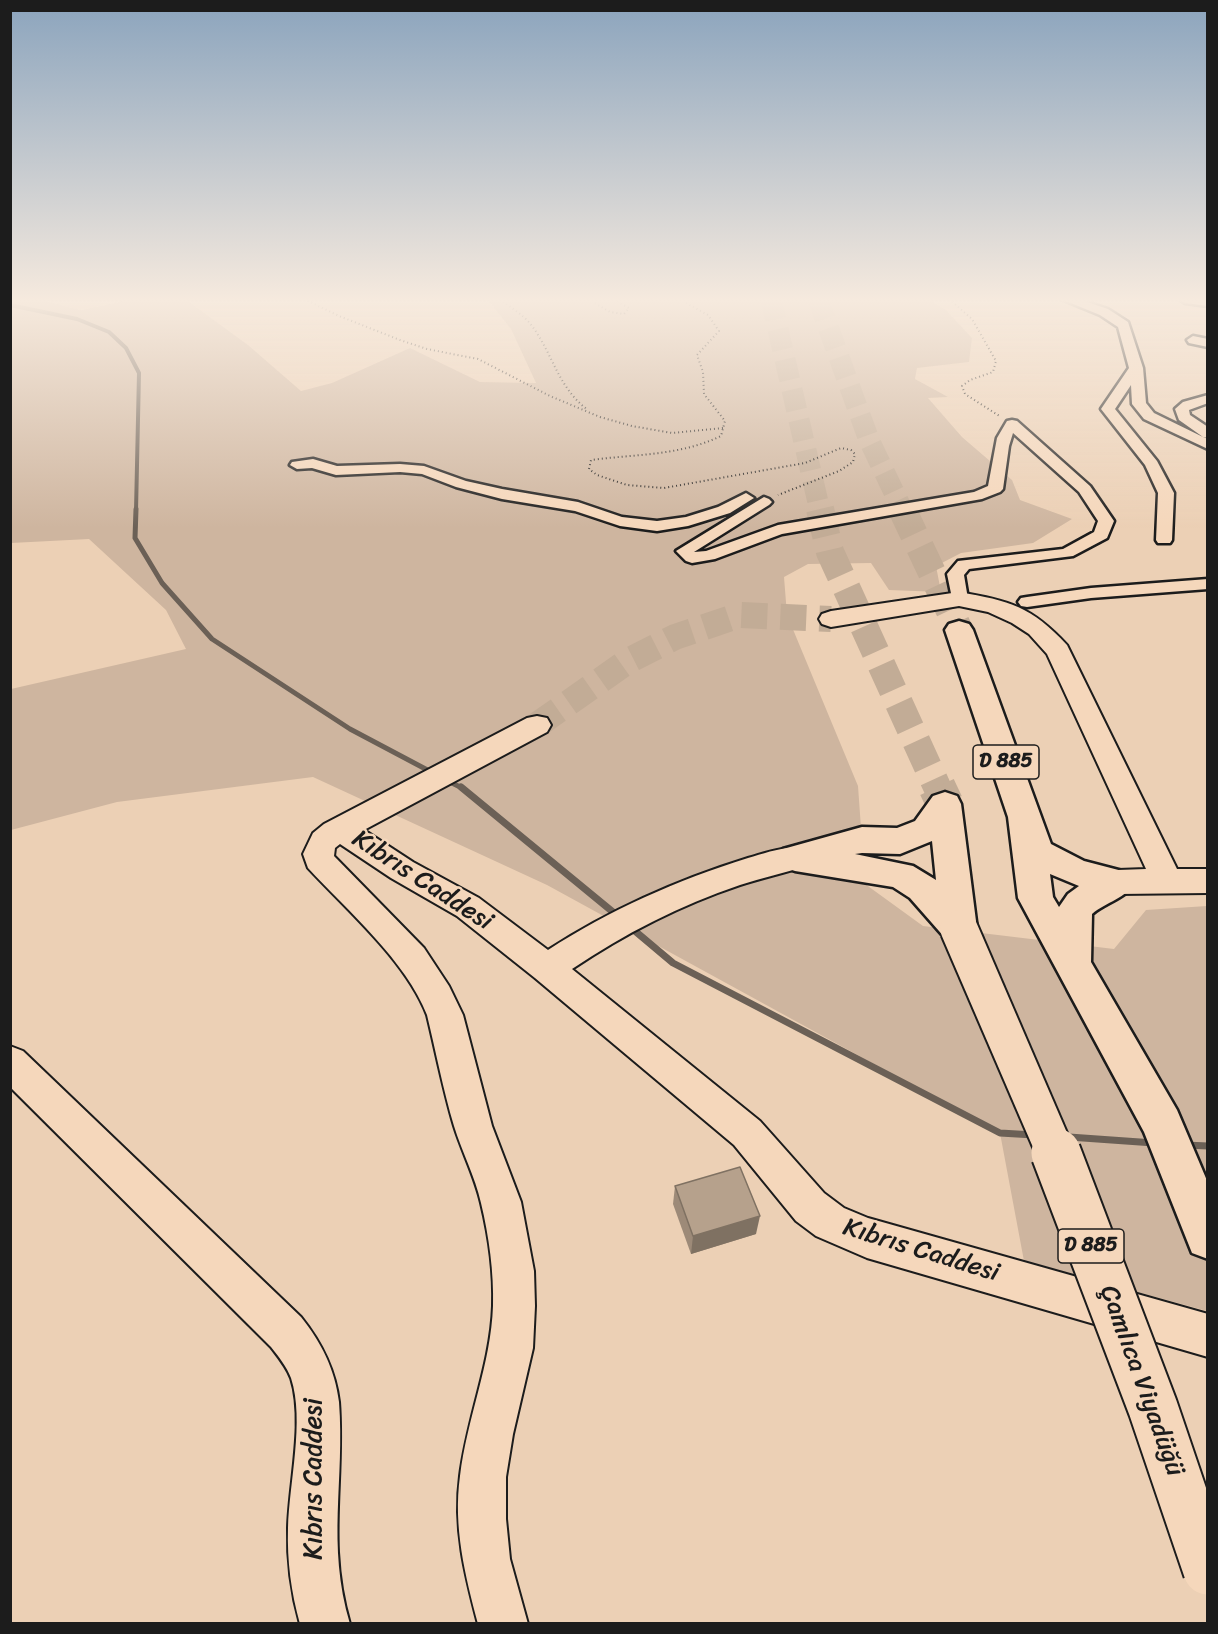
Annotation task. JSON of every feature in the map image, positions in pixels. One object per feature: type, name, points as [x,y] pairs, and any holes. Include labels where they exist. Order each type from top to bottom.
[{"type":"highway","name":"D 885","points":[[959,630],[1025,817],[1036,898],[1162,1125],[1208,1237]]},
{"type":"highway","name":"D 885","points":[[795,858],[862,840],[900,842],[927,830],[945,804],[959,929]]},
{"type":"highway","points":[[1025,817],[1037,852],[1076,872],[1118,882]]},
{"type":"highway","points":[[795,858],[901,875],[921,888],[959,929]]},
{"type":"highway","points":[[1073,967],[1072,913],[1078,904],[1093,893],[1118,882]]},
{"type":"highway","name":"Çamlıca Viyadüğü","points":[[959,929],[1052,1143],[1153,1408],[1208,1570]]},
{"type":"street","points":[[1131,375],[1108,409],[1152,464],[1166,493],[1164,540]]},
{"type":"street","points":[[1136,375],[1138,404],[1149,416],[1208,445]]},
{"type":"street","points":[[1208,399],[1182,409],[1184,417],[1208,434]]},
{"type":"street","points":[[764,502],[684,551],[692,558],[709,556],[778,530],[995,489],[1000,473],[1005,431],[1012,424],[1085,489],[1106,522],[1101,535],[1067,553],[964,565],[955,574],[959,599]]},
{"type":"street","points":[[297,465],[313,464],[336,471],[368,472],[400,468],[424,470],[461,484],[502,494],[567,505],[620,521],[657,526],[688,521],[724,510],[750,497],[764,502]]},
{"type":"street","points":[[1027,602],[1091,593],[1208,584]]},
{"type":"street","points":[[831,619],[959,599],[995,606],[1022,618],[1038,630],[1058,651],[1167,881]]},
{"type":"street","points":[[347,825],[537,725]]},
{"type":"street","name":"Kıbrıs Caddesi","points":[[503,1623],[486,1559],[482,1508],[483,1477],[490,1434],[511,1348],[514,1294],[509,1236],[501,1202],[473,1126],[445,1015],[437,996],[412,958],[324,868],[319,860],[320,845],[330,834],[347,825],[402,870],[561,959],[747,1133],[810,1207],[830,1222],[867,1238],[1208,1336]]},
{"type":"street","points":[[561,959],[633,916],[708,882],[755,867],[795,858]]},
{"type":"street","points":[[1118,882],[1208,881]]},
{"type":"street","name":"Kıbrıs Caddesi","points":[[10,1062],[286,1332],[303,1354],[313,1378],[319,1413],[311,1532],[314,1575],[325,1623]]},
{"type":"path","points":[[510,375],[550,396],[600,417],[632,426],[672,433],[723,428]]},
{"type":"path","points":[[558,375],[574,401],[600,417]]},
{"type":"path","points":[[703,375],[704,394],[725,421],[721,436],[701,447],[678,453],[621,455],[591,460],[589,469],[597,475],[627,485],[664,488],[805,463],[841,448],[851,450],[855,454],[852,462],[839,471],[764,502]]},
{"type":"path","points":[[984,375],[970,380],[962,386],[965,394],[1012,424]]},
{"type":"shaded area","points":[[11,375],[283,375],[301,391],[332,383],[349,375],[466,375],[480,382],[536,383],[532,375],[916,375],[915,379],[948,397],[928,398],[962,437],[1012,480],[1020,500],[1072,519],[1033,543],[961,553],[936,566],[941,592],[889,590],[871,563],[808,564],[784,577],[787,615],[858,786],[861,828],[818,839],[843,868],[923,926],[1114,949],[1146,910],[1207,906],[1207,1311],[1024,1261],[1000,1133],[547,885],[313,777],[117,802],[11,830],[11,689],[186,649],[166,610],[89,539],[11,543]]},
{"type":"building","points":[[740,1167],[760,1216],[693,1236],[675,1186]]},
{"type":"waterway","points":[[136,511],[139,375]]},
{"type":"waterway","points":[[136,509],[135,538],[162,583],[212,639],[350,729],[435,774]]},
{"type":"waterway","points":[[446,780],[463,788]]},
{"type":"waterway","points":[[463,788],[619,917]]},
{"type":"waterway","points":[[629,926],[673,963],[1000,1133],[1034,1135]]},
{"type":"waterway","points":[[1069,1137],[1154,1143]]},
{"type":"waterway","points":[[1185,1145],[1208,1146]]},
{"type":"tunnel","points":[[789,375],[820,511]]},
{"type":"tunnel","points":[[846,375],[869,440],[903,511]]},
{"type":"tunnel","points":[[820,509],[830,552],[938,789]]},
{"type":"tunnel","points":[[902,509],[959,630]]},
{"type":"tunnel","points":[[537,725],[628,661],[675,637],[740,615],[831,619]]},
{"type":"tunnel","points":[[937,787],[945,804]]}]
